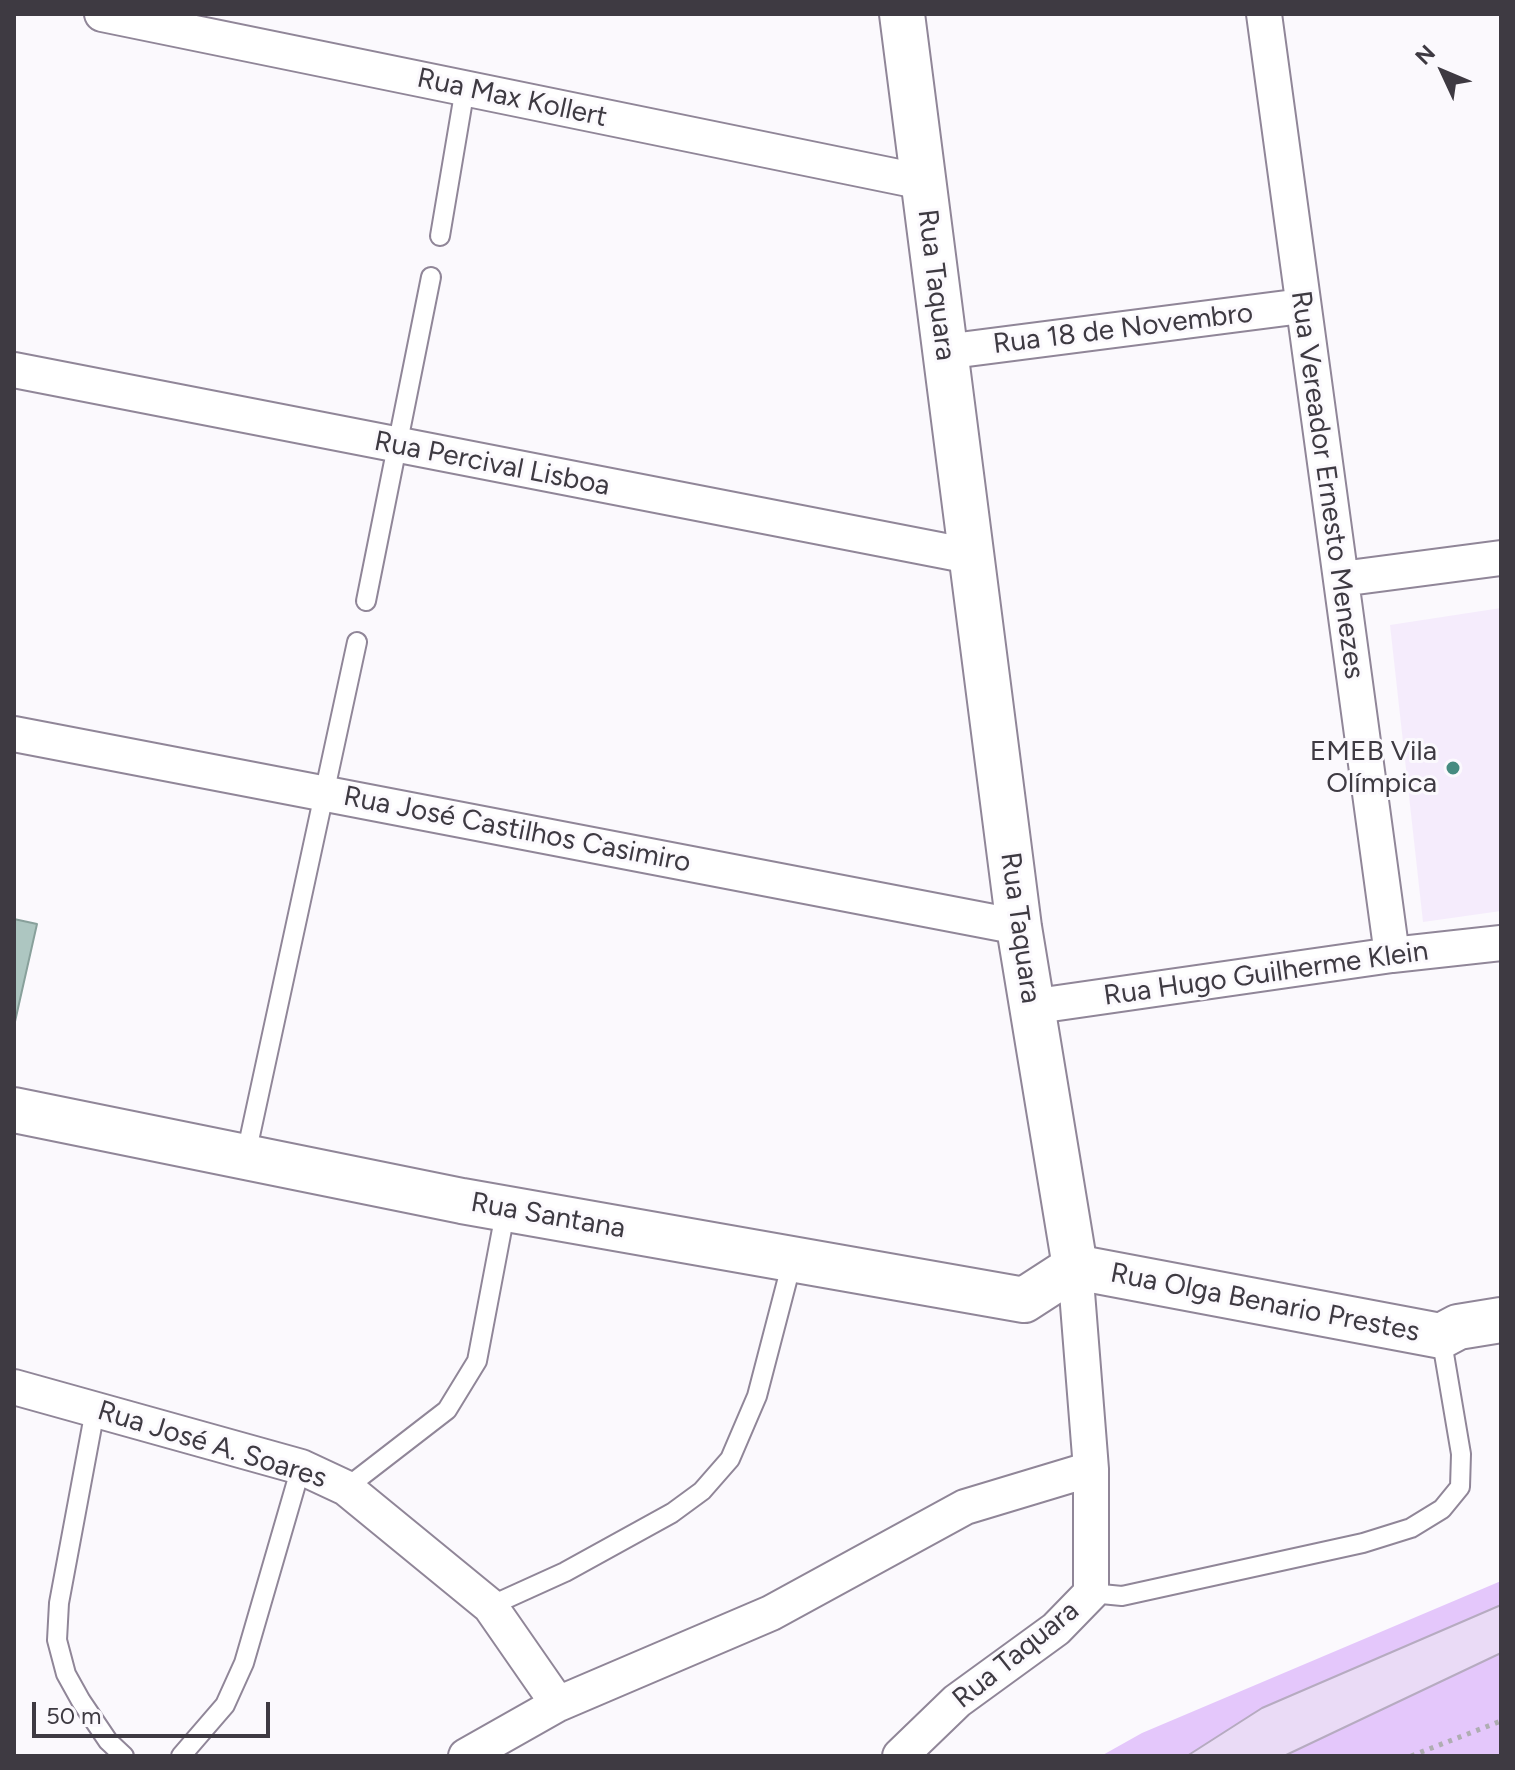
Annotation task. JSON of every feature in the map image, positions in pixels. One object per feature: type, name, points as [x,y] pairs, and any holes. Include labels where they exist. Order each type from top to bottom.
[{"type":"main road","name":"Rua Taquara","points":[[902,14],[1030,1007],[1075,1267]]},
{"type":"main road","name":"Rua Santana","points":[[14,1110],[245,1159],[1024,1300],[1075,1267]]},
{"type":"main road","name":"Rua Olga Benario Prestes","points":[[1075,1267],[1441,1336],[1458,1327],[1501,1320]]},
{"type":"street","name":"Rua Max Kollert","points":[[102,14],[923,182]]},
{"type":"street","name":"Rua Vereador Ernesto Menezes","points":[[1264,14],[1392,955]]},
{"type":"street","name":"Rua 18 de Novembro","points":[[944,352],[1302,306]]},
{"type":"street","name":"Rua Percival Lisboa","points":[[14,370],[970,556]]},
{"type":"street","points":[[1341,579],[1501,558]]},
{"type":"street","name":"Rua José Castilhos Casimiro","points":[[14,734],[1019,927]]},
{"type":"street","name":"Rua Hugo Guilherme Klein","points":[[1030,1007],[1392,955],[1501,943]]},
{"type":"street","name":"Rua Taquara","points":[[900,1756],[957,1701],[1056,1629],[1091,1593],[1091,1469],[1075,1267]]},
{"type":"street","name":"Rua José A. Soares","points":[[14,1387],[301,1467],[346,1488],[490,1606],[558,1704]]},
{"type":"street","points":[[466,1756],[558,1704],[771,1613],[965,1507],[1091,1469]]},
{"type":"lane","points":[[440,236],[465,88]]},
{"type":"lane","points":[[366,601],[431,277]]},
{"type":"lane","points":[[245,1159],[357,642]]},
{"type":"lane","points":[[346,1488],[447,1410],[477,1361],[506,1208]]},
{"type":"lane","points":[[490,1606],[565,1572],[636,1534],[702,1491],[730,1459],[757,1396],[793,1258]]},
{"type":"lane","points":[[1091,1593],[1122,1596],[1363,1543],[1411,1528],[1442,1509],[1460,1487],[1461,1454],[1441,1336]]},
{"type":"lane","points":[[95,1410],[59,1603],[57,1640],[66,1674],[81,1701],[108,1741],[124,1756]]},
{"type":"lane","points":[[181,1756],[225,1705],[244,1663],[301,1467]]},
{"type":"path","points":[[1411,1756],[1501,1721]]},
{"type":"shaded area","name":"EMEB Vila Olímpica","points":[[1501,608],[1501,911],[1423,922],[1390,625]]},
{"type":"shaded area","points":[[1501,1581],[1501,1605],[1262,1708],[1187,1756],[1101,1756],[1142,1733]]},
{"type":"shaded area","points":[[1501,1605],[1501,1653],[1284,1756],[1187,1756],[1262,1708]]},
{"type":"shaded area","points":[[1501,1653],[1501,1756],[1284,1756]]},
{"type":"building","points":[[14,919],[37,924],[14,1026]]},
{"type":"place","name":"EMEB Vila Olímpica","points":[[1453,768]]}]
